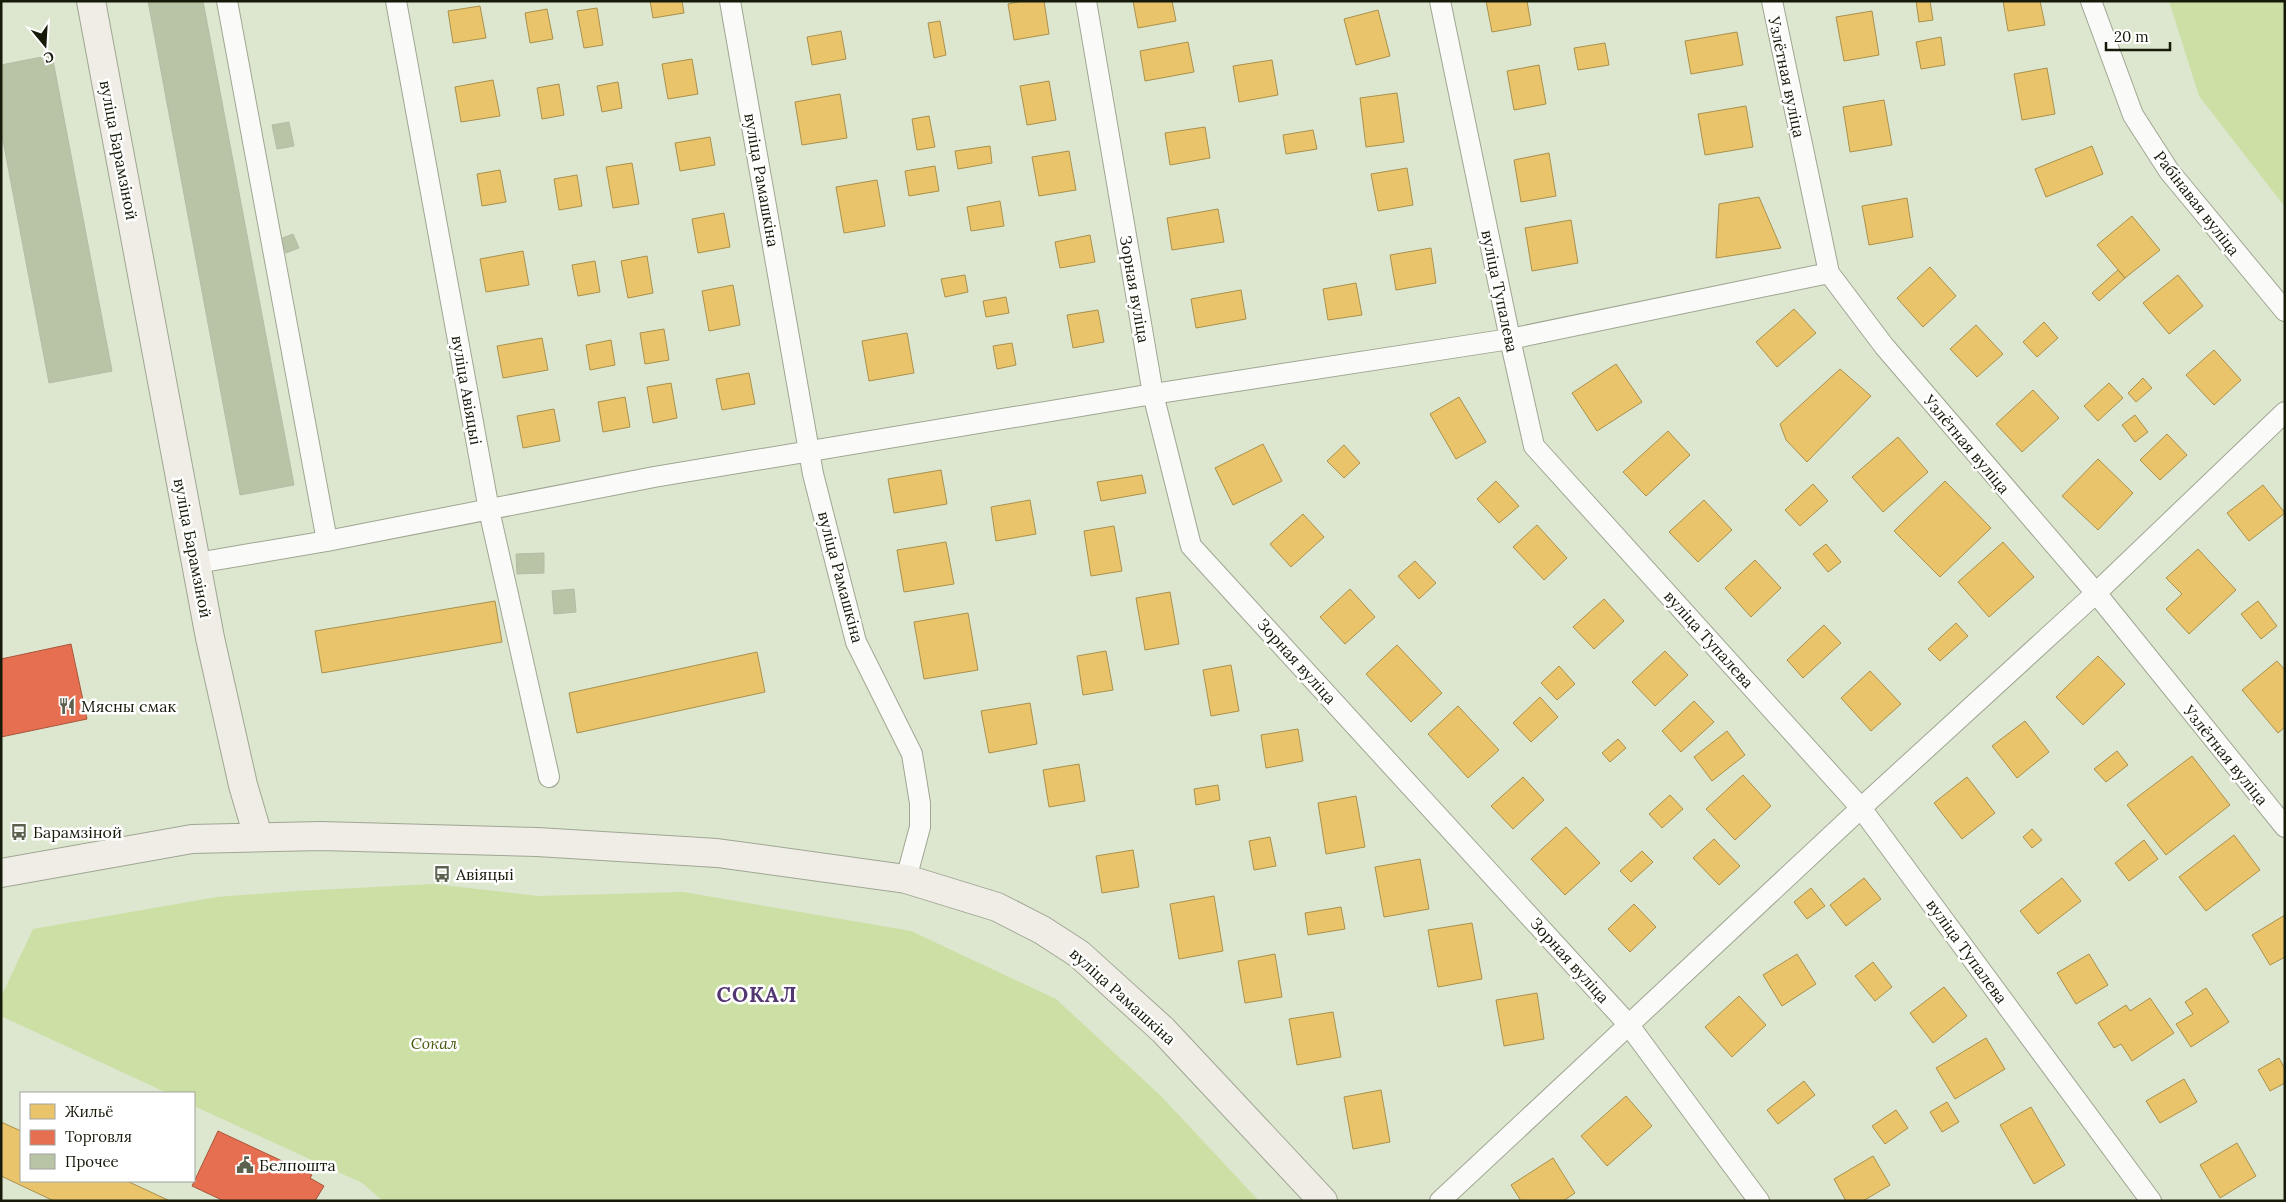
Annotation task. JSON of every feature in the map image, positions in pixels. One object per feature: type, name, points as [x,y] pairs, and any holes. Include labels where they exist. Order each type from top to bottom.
[{"type":"street","name":"вуліца Барамзіной","points":[[91,1],[210,638],[243,785],[258,836]]},
{"type":"street","points":[[227,1],[327,542]]},
{"type":"street","name":"вуліца Авіяцыі","points":[[396,1],[489,510],[549,777]]},
{"type":"street","name":"вуліца Рамашкіна","points":[[730,1],[813,474],[856,642],[912,754],[920,803],[920,827],[906,879],[997,906],[1042,930],[1079,954],[1164,1030],[1323,1201]]},
{"type":"street","name":"Зорная вуліца","points":[[1086,1],[1153,394],[1191,546],[1628,1024],[1759,1201]]},
{"type":"street","name":"вуліца Тупалева","points":[[1440,1],[1510,340],[1534,446],[1861,808],[2151,1201]]},
{"type":"street","name":"Узлётная вуліца","points":[[1772,1],[1829,273],[1884,346],[2096,593],[2285,827]]},
{"type":"street","name":"Рабінавая вуліца","points":[[2091,1],[2133,115],[2168,172],[2285,311]]},
{"type":"street","points":[[197,563],[327,542],[654,477],[1153,394],[1510,340],[1829,273]]},
{"type":"street","points":[[1440,1201],[1861,808],[2096,593],[2285,412]]},
{"type":"street","points":[[1,873],[192,839],[258,836],[441,838],[707,852],[906,879]]},
{"type":"green space","points":[[2169,1],[2285,1],[2285,207],[2199,96]]},
{"type":"green space","name":"Сокал","points":[[434,884],[538,896],[683,892],[911,931],[1056,999],[1161,1096],[1259,1201],[383,1201],[362,1183],[195,1106],[195,1092],[165,1092],[1,1016],[1,997],[33,929],[217,897]]},
{"type":"building: Жильё","points":[[650,1],[682,1],[684,13],[653,18]]},
{"type":"building: Жильё","points":[[1022,1],[1044,1],[1049,34],[1014,40],[1008,4]]},
{"type":"building: Жильё","points":[[1133,1],[1172,1],[1176,21],[1138,28]]},
{"type":"building: Жильё","points":[[1486,1],[1527,1],[1531,25],[1492,32]]},
{"type":"building: Жильё","points":[[1916,1],[1930,1],[1933,20],[1919,22]]},
{"type":"building: Жильё","points":[[2003,1],[2040,1],[2045,25],[2008,31]]},
{"type":"building: Жильё","points":[[480,6],[486,38],[453,43],[448,11]]},
{"type":"building: Жильё","points":[[597,8],[603,45],[584,48],[577,11]]},
{"type":"building: Жильё","points":[[547,9],[553,39],[530,43],[525,13]]},
{"type":"building: Жильё","points":[[1378,10],[1390,56],[1356,65],[1344,19]]},
{"type":"building: Жильё","points":[[1872,11],[1879,55],[1844,61],[1836,17]]},
{"type":"building: Жильё","points":[[940,21],[946,55],[934,58],[928,23]]},
{"type":"building: Жильё","points":[[841,31],[846,59],[812,65],[807,37]]},
{"type":"building: Жильё","points":[[1737,32],[1743,65],[1691,74],[1685,41]]},
{"type":"building: Жильё","points":[[1941,37],[1945,65],[1921,69],[1916,42]]},
{"type":"building: Жильё","points":[[1188,42],[1194,72],[1145,81],[1140,51]]},
{"type":"building: Жильё","points":[[1605,43],[1609,65],[1578,70],[1574,48]]},
{"type":"building: Жильё","points":[[692,59],[698,94],[668,99],[662,64]]},
{"type":"building: Жильё","points":[[1272,60],[1278,95],[1239,102],[1233,66]]},
{"type":"building: Жильё","points":[[1539,65],[1546,104],[1514,110],[1507,71]]},
{"type":"building: Жильё","points":[[2047,68],[2055,114],[2022,120],[2014,74]]},
{"type":"building: Жильё","points":[[493,80],[500,116],[461,122],[455,87]]},
{"type":"building: Жильё","points":[[1049,81],[1056,120],[1027,125],[1020,86]]},
{"type":"building: Жильё","points":[[618,82],[622,108],[602,112],[597,86]]},
{"type":"building: Жильё","points":[[559,84],[564,115],[542,119],[537,88]]},
{"type":"building: Жильё","points":[[1397,93],[1404,142],[1366,147],[1360,98]]},
{"type":"building: Жильё","points":[[840,94],[847,138],[802,145],[795,102]]},
{"type":"building: Жильё","points":[[1884,100],[1892,145],[1850,152],[1843,107]]},
{"type":"building: Жильё","points":[[1746,106],[1753,147],[1705,155],[1698,114]]},
{"type":"building: Жильё","points":[[929,116],[935,147],[917,150],[912,119]]},
{"type":"building: Жильё","points":[[1205,127],[1210,158],[1170,165],[1165,133]]},
{"type":"building: Жильё","points":[[1313,130],[1317,149],[1286,154],[1283,135]]},
{"type":"building: Жильё","points":[[710,137],[715,165],[680,171],[675,143]]},
{"type":"building: Жильё","points":[[990,146],[992,163],[958,169],[955,151]]},
{"type":"building: Жильё","points":[[2092,146],[2103,174],[2046,197],[2035,169]]},
{"type":"building: Жильё","points":[[1069,151],[1076,190],[1039,196],[1032,157]]},
{"type":"building: Жильё","points":[[1549,153],[1556,196],[1521,202],[1514,160]]},
{"type":"building: Жильё","points":[[632,163],[639,204],[613,208],[606,167]]},
{"type":"building: Жильё","points":[[935,166],[939,191],[909,196],[905,171]]},
{"type":"building: Жильё","points":[[1407,168],[1413,205],[1378,211],[1371,174]]},
{"type":"building: Жильё","points":[[500,170],[506,202],[482,206],[477,174]]},
{"type":"building: Жильё","points":[[577,175],[582,206],[559,210],[554,179]]},
{"type":"building: Жильё","points":[[877,180],[885,226],[844,233],[836,187]]},
{"type":"building: Жильё","points":[[1759,197],[1781,248],[1716,258],[1719,204]]},
{"type":"building: Жильё","points":[[1907,198],[1913,237],[1869,245],[1862,206]]},
{"type":"building: Жильё","points":[[1000,201],[1004,226],[971,231],[967,207]]},
{"type":"building: Жильё","points":[[1218,209],[1224,242],[1172,250],[1167,218]]},
{"type":"building: Жильё","points":[[724,213],[730,247],[698,253],[692,219]]},
{"type":"building: Жильё","points":[[2132,216],[2160,250],[2125,278],[2097,245]]},
{"type":"building: Жильё","points":[[1571,220],[1578,263],[1532,271],[1525,228]]},
{"type":"building: Жильё","points":[[1090,235],[1095,262],[1060,268],[1055,242]]},
{"type":"building: Жильё","points":[[1431,248],[1436,283],[1396,290],[1390,255]]},
{"type":"building: Жильё","points":[[523,251],[529,285],[486,292],[480,259]]},
{"type":"building: Жильё","points":[[647,256],[653,293],[628,298],[621,261]]},
{"type":"building: Жильё","points":[[595,261],[600,292],[578,296],[572,265]]},
{"type":"building: Жильё","points":[[1930,267],[1956,296],[1923,327],[1897,298]]},
{"type":"building: Жильё","points":[[2118,270],[2125,278],[2099,301],[2092,293]]},
{"type":"building: Жильё","points":[[965,275],[968,292],[945,297],[941,279]]},
{"type":"building: Жильё","points":[[2178,275],[2203,306],[2169,334],[2143,303]]},
{"type":"building: Жильё","points":[[1356,283],[1362,315],[1328,320],[1323,289]]},
{"type":"building: Жильё","points":[[733,285],[740,325],[709,331],[702,291]]},
{"type":"building: Жильё","points":[[1241,290],[1246,319],[1196,328],[1191,299]]},
{"type":"building: Жильё","points":[[1006,297],[1009,313],[986,317],[983,301]]},
{"type":"building: Жильё","points":[[1794,309],[1816,333],[1777,367],[1756,342]]},
{"type":"building: Жильё","points":[[1098,310],[1104,342],[1073,348],[1067,315]]},
{"type":"building: Жильё","points":[[2044,322],[2058,338],[2037,357],[2023,342]]},
{"type":"building: Жильё","points":[[1976,325],[2003,354],[1977,377],[1950,349]]},
{"type":"building: Жильё","points":[[664,329],[669,360],[645,364],[640,333]]},
{"type":"building: Жильё","points":[[907,333],[914,373],[869,381],[862,341]]},
{"type":"building: Жильё","points":[[542,338],[548,370],[503,378],[497,346]]},
{"type":"building: Жильё","points":[[611,340],[615,365],[590,370],[586,345]]},
{"type":"building: Жильё","points":[[1012,343],[1016,365],[997,369],[993,346]]},
{"type":"building: Жильё","points":[[2214,350],[2241,380],[2214,405],[2186,375]]},
{"type":"building: Жильё","points":[[1616,364],[1642,402],[1597,431],[1572,393]]},
{"type":"building: Жильё","points":[[1840,369],[1871,396],[1807,462],[1786,440],[1780,424]]},
{"type":"building: Жильё","points":[[749,373],[755,404],[722,410],[716,379]]},
{"type":"building: Жильё","points":[[2143,378],[2152,388],[2136,402],[2128,393]]},
{"type":"building: Жильё","points":[[671,383],[677,418],[653,423],[647,387]]},
{"type":"building: Жильё","points":[[2109,383],[2123,398],[2098,421],[2084,406]]},
{"type":"building: Жильё","points":[[2033,390],[2059,418],[2022,452],[1996,424]]},
{"type":"building: Жильё","points":[[625,397],[630,427],[603,432],[598,402]]},
{"type":"building: Жильё","points":[[1459,397],[1486,442],[1456,459],[1430,414]]},
{"type":"building: Жильё","points":[[554,409],[560,441],[523,448],[517,416]]},
{"type":"building: Жильё","points":[[2135,415],[2148,432],[2135,442],[2122,425]]},
{"type":"building: Жильё","points":[[1668,431],[1690,455],[1646,496],[1623,472]]},
{"type":"building: Жильё","points":[[2167,434],[2187,455],[2160,480],[2140,460]]},
{"type":"building: Жильё","points":[[1898,437],[1928,472],[1883,512],[1852,477]]},
{"type":"building: Жильё","points":[[1263,444],[1282,481],[1233,505],[1215,468]]},
{"type":"building: Жильё","points":[[1344,445],[1360,463],[1344,478],[1327,461]]},
{"type":"building: Жильё","points":[[2098,459],[2133,493],[2098,530],[2062,496]]},
{"type":"building: Жильё","points":[[941,470],[947,504],[894,513],[888,479]]},
{"type":"building: Жильё","points":[[1142,475],[1146,493],[1101,501],[1097,482]]},
{"type":"building: Жильё","points":[[1496,481],[1519,506],[1499,523],[1477,499]]},
{"type":"building: Жильё","points":[[1945,481],[1991,528],[1940,577],[1894,531]]},
{"type":"building: Жильё","points":[[1813,484],[1828,501],[1800,526],[1785,510]]},
{"type":"building: Жильё","points":[[2263,485],[2285,513],[2249,541],[2227,513]]},
{"type":"building: Жильё","points":[[1030,500],[1036,534],[996,541],[991,507]]},
{"type":"building: Жильё","points":[[1704,500],[1732,530],[1698,562],[1669,532]]},
{"type":"building: Жильё","points":[[1303,514],[1324,537],[1291,567],[1270,544]]},
{"type":"building: Жильё","points":[[1537,525],[1567,558],[1544,580],[1513,547]]},
{"type":"building: Жильё","points":[[1114,526],[1122,571],[1091,576],[1084,531]]},
{"type":"building: Жильё","points":[[946,542],[954,584],[904,592],[897,550]]},
{"type":"building: Жильё","points":[[2003,542],[2034,577],[1989,617],[1958,582]]},
{"type":"building: Жильё","points":[[1826,544],[1841,562],[1828,572],[1813,554]]},
{"type":"building: Жильё","points":[[2198,549],[2236,590],[2189,634],[2166,609],[2182,594],[2166,578]]},
{"type":"building: Жильё","points":[[1755,560],[1781,588],[1751,617],[1725,588]]},
{"type":"building: Жильё","points":[[1415,561],[1436,583],[1419,599],[1398,576]]},
{"type":"building: Жильё","points":[[1350,589],[1375,617],[1345,644],[1320,617]]},
{"type":"building: Жильё","points":[[1170,592],[1179,644],[1145,650],[1136,598]]},
{"type":"building: Жильё","points":[[1604,599],[1624,621],[1594,649],[1573,627]]},
{"type":"building: Жильё","points":[[495,601],[502,642],[322,673],[315,631]]},
{"type":"building: Жильё","points":[[2258,601],[2277,626],[2261,639],[2241,614]]},
{"type":"building: Жильё","points":[[968,613],[978,670],[924,679],[914,622]]},
{"type":"building: Жильё","points":[[1956,623],[1968,636],[1940,661],[1928,649]]},
{"type":"building: Жильё","points":[[1824,625],[1841,643],[1803,678],[1787,660]]},
{"type":"building: Жильё","points":[[1397,645],[1442,693],[1411,722],[1366,674]]},
{"type":"building: Жильё","points":[[1106,651],[1113,690],[1083,695],[1077,656]]},
{"type":"building: Жильё","points":[[1665,651],[1688,675],[1655,706],[1632,682]]},
{"type":"building: Жильё","points":[[757,652],[765,692],[577,733],[569,693]]},
{"type":"building: Жильё","points":[[2098,656],[2125,684],[2083,725],[2056,697]]},
{"type":"building: Жильё","points":[[2277,661],[2285,670],[2285,727],[2278,733],[2242,690]]},
{"type":"building: Жильё","points":[[1231,665],[1239,711],[1211,716],[1203,670]]},
{"type":"building: Жильё","points":[[1559,666],[1575,684],[1557,700],[1541,683]]},
{"type":"building: Жильё","points":[[1870,671],[1901,704],[1871,731],[1841,698]]},
{"type":"building: Жильё","points":[[1540,697],[1558,717],[1531,742],[1513,723]]},
{"type":"building: Жильё","points":[[1694,701],[1714,722],[1681,752],[1662,731]]},
{"type":"building: Жильё","points":[[1030,703],[1037,744],[989,753],[981,711]]},
{"type":"building: Жильё","points":[[1458,706],[1499,750],[1468,778],[1428,734]]},
{"type":"building: Жильё","points":[[2025,721],[2049,752],[2017,778],[1992,746]]},
{"type":"building: Жильё","points":[[1298,729],[1303,761],[1266,768],[1261,735]]},
{"type":"building: Жильё","points":[[1727,731],[1745,755],[1712,781],[1694,757]]},
{"type":"building: Жильё","points":[[1618,739],[1626,748],[1610,762],[1602,753]]},
{"type":"building: Жильё","points":[[2117,751],[2128,765],[2106,782],[2094,769]]},
{"type":"building: Жильё","points":[[2192,756],[2230,805],[2166,855],[2127,805]]},
{"type":"building: Жильё","points":[[1079,764],[1085,801],[1049,807],[1043,770]]},
{"type":"building: Жильё","points":[[1743,775],[1771,806],[1735,840],[1706,809]]},
{"type":"building: Жильё","points":[[1523,777],[1544,800],[1513,829],[1491,806]]},
{"type":"building: Жильё","points":[[1967,777],[1995,813],[1962,839],[1934,803]]},
{"type":"building: Жильё","points":[[1218,785],[1220,800],[1196,805],[1194,789]]},
{"type":"building: Жильё","points":[[1670,795],[1683,809],[1662,828],[1649,814]]},
{"type":"building: Жильё","points":[[1356,796],[1365,847],[1326,854],[1318,803]]},
{"type":"building: Жильё","points":[[1566,827],[1600,863],[1565,895],[1531,859]]},
{"type":"building: Жильё","points":[[2032,829],[2042,840],[2032,848],[2023,837]]},
{"type":"building: Жильё","points":[[2234,835],[2260,870],[2206,911],[2179,877]]},
{"type":"building: Жильё","points":[[1270,837],[1276,866],[1254,870],[1249,841]]},
{"type":"building: Жильё","points":[[1714,839],[1740,866],[1719,885],[1693,858]]},
{"type":"building: Жильё","points":[[2144,840],[2158,859],[2129,881],[2115,863]]},
{"type":"building: Жильё","points":[[1133,850],[1139,887],[1102,893],[1096,856]]},
{"type":"building: Жильё","points":[[1642,851],[1653,862],[1631,882],[1620,871]]},
{"type":"building: Жильё","points":[[1420,859],[1429,909],[1384,917],[1375,867]]},
{"type":"building: Жильё","points":[[1864,878],[1881,899],[1846,926],[1830,905]]},
{"type":"building: Жильё","points":[[2062,878],[2081,901],[2038,934],[2020,911]]},
{"type":"building: Жильё","points":[[1811,888],[1825,906],[1807,919],[1794,902]]},
{"type":"building: Жильё","points":[[1214,896],[1223,951],[1179,959],[1170,904]]},
{"type":"building: Жильё","points":[[1634,904],[1656,927],[1630,952],[1608,929]]},
{"type":"building: Жильё","points":[[1341,907],[1345,929],[1308,935],[1305,913]]},
{"type":"building: Жильё","points":[[2285,915],[2285,957],[2270,965],[2252,935]]},
{"type":"building: Жильё","points":[[1472,923],[1482,979],[1438,987],[1428,930]]},
{"type":"building: Жильё","points":[[1275,954],[1282,997],[1245,1003],[1238,961]]},
{"type":"building: Жильё","points":[[1797,954],[1816,984],[1782,1006],[1763,975]]},
{"type":"building: Жильё","points":[[2089,954],[2108,985],[2076,1004],[2057,973]]},
{"type":"building: Жильё","points":[[1873,962],[1892,987],[1875,1001],[1855,976]]},
{"type":"building: Жильё","points":[[1944,987],[1967,1016],[1933,1043],[1910,1013]]},
{"type":"building: Жильё","points":[[2206,988],[2229,1022],[2191,1047],[2176,1024],[2193,1014],[2185,1002]]},
{"type":"building: Жильё","points":[[1537,993],[1544,1039],[1504,1046],[1496,1000]]},
{"type":"building: Жильё","points":[[1739,996],[1766,1025],[1732,1057],[1705,1027]]},
{"type":"building: Жильё","points":[[2150,998],[2174,1033],[2132,1061],[2121,1044],[2114,1048],[2098,1023],[2126,1005],[2130,1011]]},
{"type":"building: Жильё","points":[[1333,1012],[1341,1057],[1297,1065],[1289,1019]]},
{"type":"building: Жильё","points":[[1986,1038],[2005,1069],[1955,1099],[1936,1068]]},
{"type":"building: Жильё","points":[[2279,1058],[2285,1069],[2285,1083],[2270,1091],[2258,1070]]},
{"type":"building: Жильё","points":[[2184,1079],[2197,1102],[2160,1123],[2146,1101]]},
{"type":"building: Жильё","points":[[1804,1081],[1815,1095],[1778,1124],[1767,1110]]},
{"type":"building: Жильё","points":[[1381,1090],[1390,1142],[1353,1149],[1344,1097]]},
{"type":"building: Жильё","points":[[1626,1096],[1652,1126],[1607,1166],[1581,1136]]},
{"type":"building: Жильё","points":[[1947,1102],[1959,1122],[1942,1132],[1930,1112]]},
{"type":"building: Жильё","points":[[2031,1107],[2065,1165],[2034,1184],[2000,1125]]},
{"type":"building: Жильё","points":[[1896,1110],[1908,1128],[1885,1144],[1872,1126]]},
{"type":"building: Жильё","points":[[1,1122],[20,1131],[20,1182],[129,1182],[170,1201],[54,1201],[1,1176]]},
{"type":"building: Жильё","points":[[2237,1143],[2256,1176],[2220,1198],[2200,1165]]},
{"type":"building: Жильё","points":[[1873,1156],[1890,1185],[1863,1201],[1846,1201],[1834,1179]]},
{"type":"building: Жильё","points":[[1553,1158],[1575,1193],[1563,1201],[1521,1201],[1511,1185]]},
{"type":"building: Торговля","points":[[71,644],[87,719],[1,737],[1,659]]},
{"type":"building: Торговля","points":[[218,1131],[312,1175],[310,1178],[324,1186],[315,1201],[224,1201],[192,1186]]},
{"type":"building: Прочее","points":[[148,1],[203,1],[294,485],[240,495]]},
{"type":"building: Прочее","points":[[52,55],[112,371],[49,383],[1,130],[1,65]]},
{"type":"building: Прочее","points":[[289,122],[294,146],[277,149],[272,125]]},
{"type":"building: Прочее","points":[[293,234],[299,248],[286,253],[280,239]]},
{"type":"building: Прочее","points":[[544,553],[544,573],[517,574],[516,554]]},
{"type":"building: Прочее","points":[[574,589],[576,612],[554,614],[552,591]]},
{"type":"place","name":"Мясны смак","points":[[67,706]]},
{"type":"place","name":"Барамзіной","points":[[19,832]]},
{"type":"place","name":"Авіяцыі","points":[[442,874]]},
{"type":"place","name":"Белпошта","points":[[245,1165]]},
{"type":"district","name":"СОКАЛ","points":[[757,994]]}]
